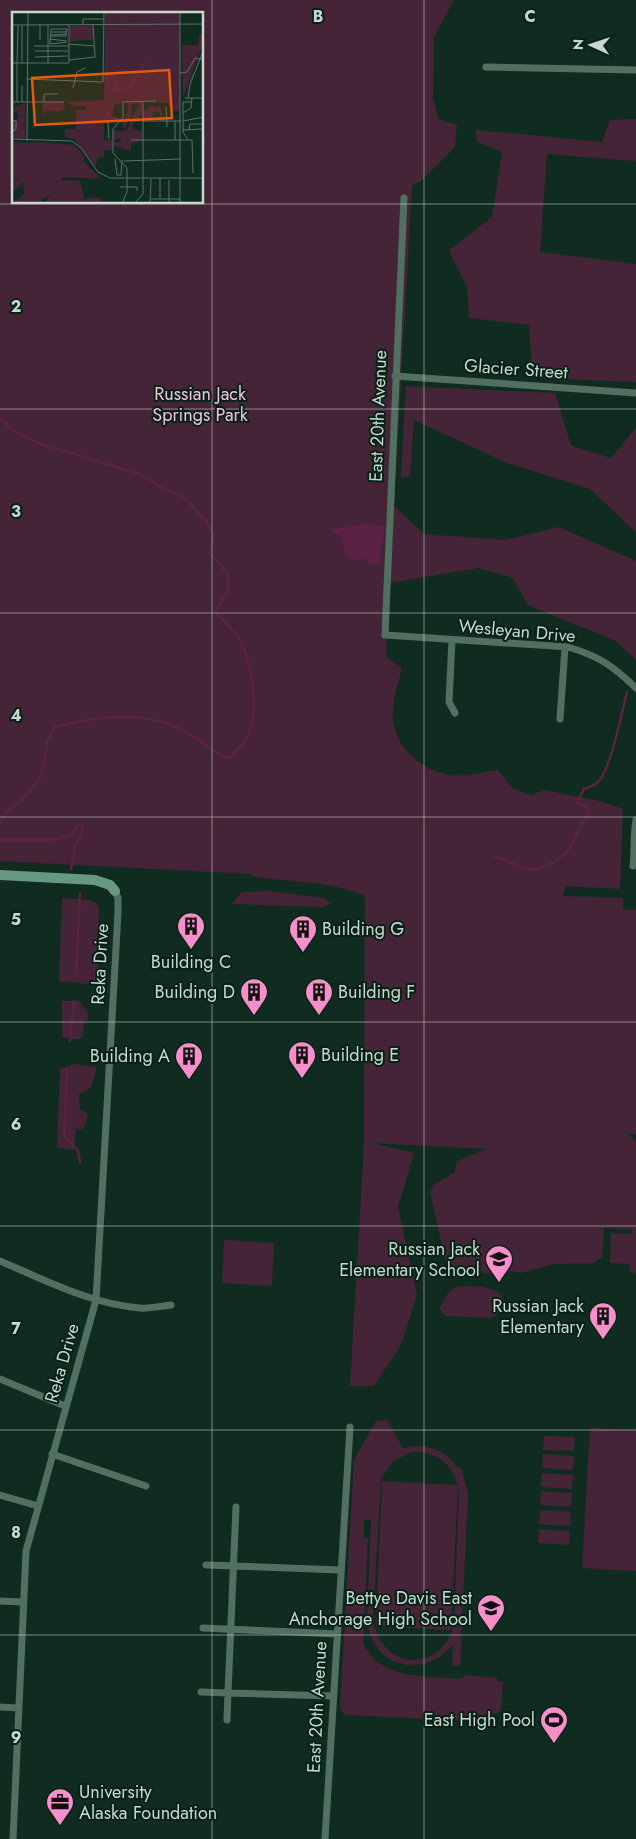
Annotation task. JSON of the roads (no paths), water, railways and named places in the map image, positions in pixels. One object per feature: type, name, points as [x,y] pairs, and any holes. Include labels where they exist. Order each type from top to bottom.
[{"type":"street","points":[[486,67],[636,70]]},
{"type":"street","name":"East 20th Avenue","points":[[384,635],[394,376],[404,198]]},
{"type":"street","name":"Glacier Street","points":[[394,376],[636,393]]},
{"type":"street","name":"Wesleyan Drive","points":[[384,635],[565,647],[593,654],[612,665],[636,688]]},
{"type":"street","points":[[452,640],[449,702],[455,713]]},
{"type":"street","points":[[560,719],[565,647]]},
{"type":"street","points":[[633,866],[636,851],[633,841],[636,820]]},
{"type":"street","points":[[0,875],[95,880],[110,885],[115,891]]},
{"type":"street","name":"Reka Drive","points":[[13,1839],[26,1552],[96,1300],[118,913],[118,898],[115,891]]},
{"type":"street","points":[[0,1261],[96,1300],[142,1309],[171,1305]]},
{"type":"street","points":[[0,1379],[65,1406]]},
{"type":"street","name":"East 20th Avenue","points":[[325,1839],[350,1427]]},
{"type":"street","points":[[52,1454],[146,1486]]},
{"type":"street","points":[[0,1495],[38,1506]]},
{"type":"street","points":[[227,1720],[236,1507]]},
{"type":"street","points":[[206,1565],[340,1570]]},
{"type":"street","points":[[0,1601],[23,1602]]},
{"type":"street","points":[[203,1628],[337,1634]]},
{"type":"street","points":[[202,1692],[333,1696]]},
{"type":"street","points":[[0,1708],[20,1708]]},
{"type":"waterway","points":[[0,418],[14,431],[38,443],[139,474],[162,488],[184,497],[206,521],[214,535],[210,554],[228,574],[228,591],[215,611],[238,637],[245,651],[252,677],[254,704],[253,718],[245,741],[229,758],[218,754],[177,727],[143,718],[108,717],[55,727],[47,742],[45,763],[39,780],[21,801],[6,812],[0,824]]},
{"type":"waterway","points":[[494,857],[521,867],[535,869],[551,864],[568,850],[582,823],[589,814],[586,806],[577,803],[584,789],[598,782],[608,765],[627,692]]},
{"type":"waterway","points":[[0,840],[53,840],[70,836],[78,824],[82,824],[82,834],[75,846],[71,869]]},
{"type":"waterway","points":[[76,977],[80,893]]},
{"type":"waterway","points":[[70,1041],[74,1001]]},
{"type":"waterway","points":[[67,1069],[64,1135],[78,1151],[80,1162]]},
{"type":"place","name":"Building C","points":[[191,950]]},
{"type":"place","name":"Building G","points":[[303,953]]},
{"type":"place","name":"Building D","points":[[254,1016]]},
{"type":"place","name":"Building F","points":[[319,1016]]},
{"type":"place","name":"Building E","points":[[302,1079]]},
{"type":"place","name":"Building A","points":[[189,1080]]},
{"type":"place","name":"Russian Jack Elementary School","points":[[499,1283]]},
{"type":"place","name":"Russian Jack Elementary","points":[[603,1340]]},
{"type":"place","name":"Bettye Davis East Anchorage High School","points":[[491,1632]]},
{"type":"place","name":"East High Pool","points":[[554,1744]]},
{"type":"place","name":"University Alaska Foundation","points":[[60,1826]]},
{"type":"park label","name":"Russian Jack Springs Park","points":[[200,404]]}]
